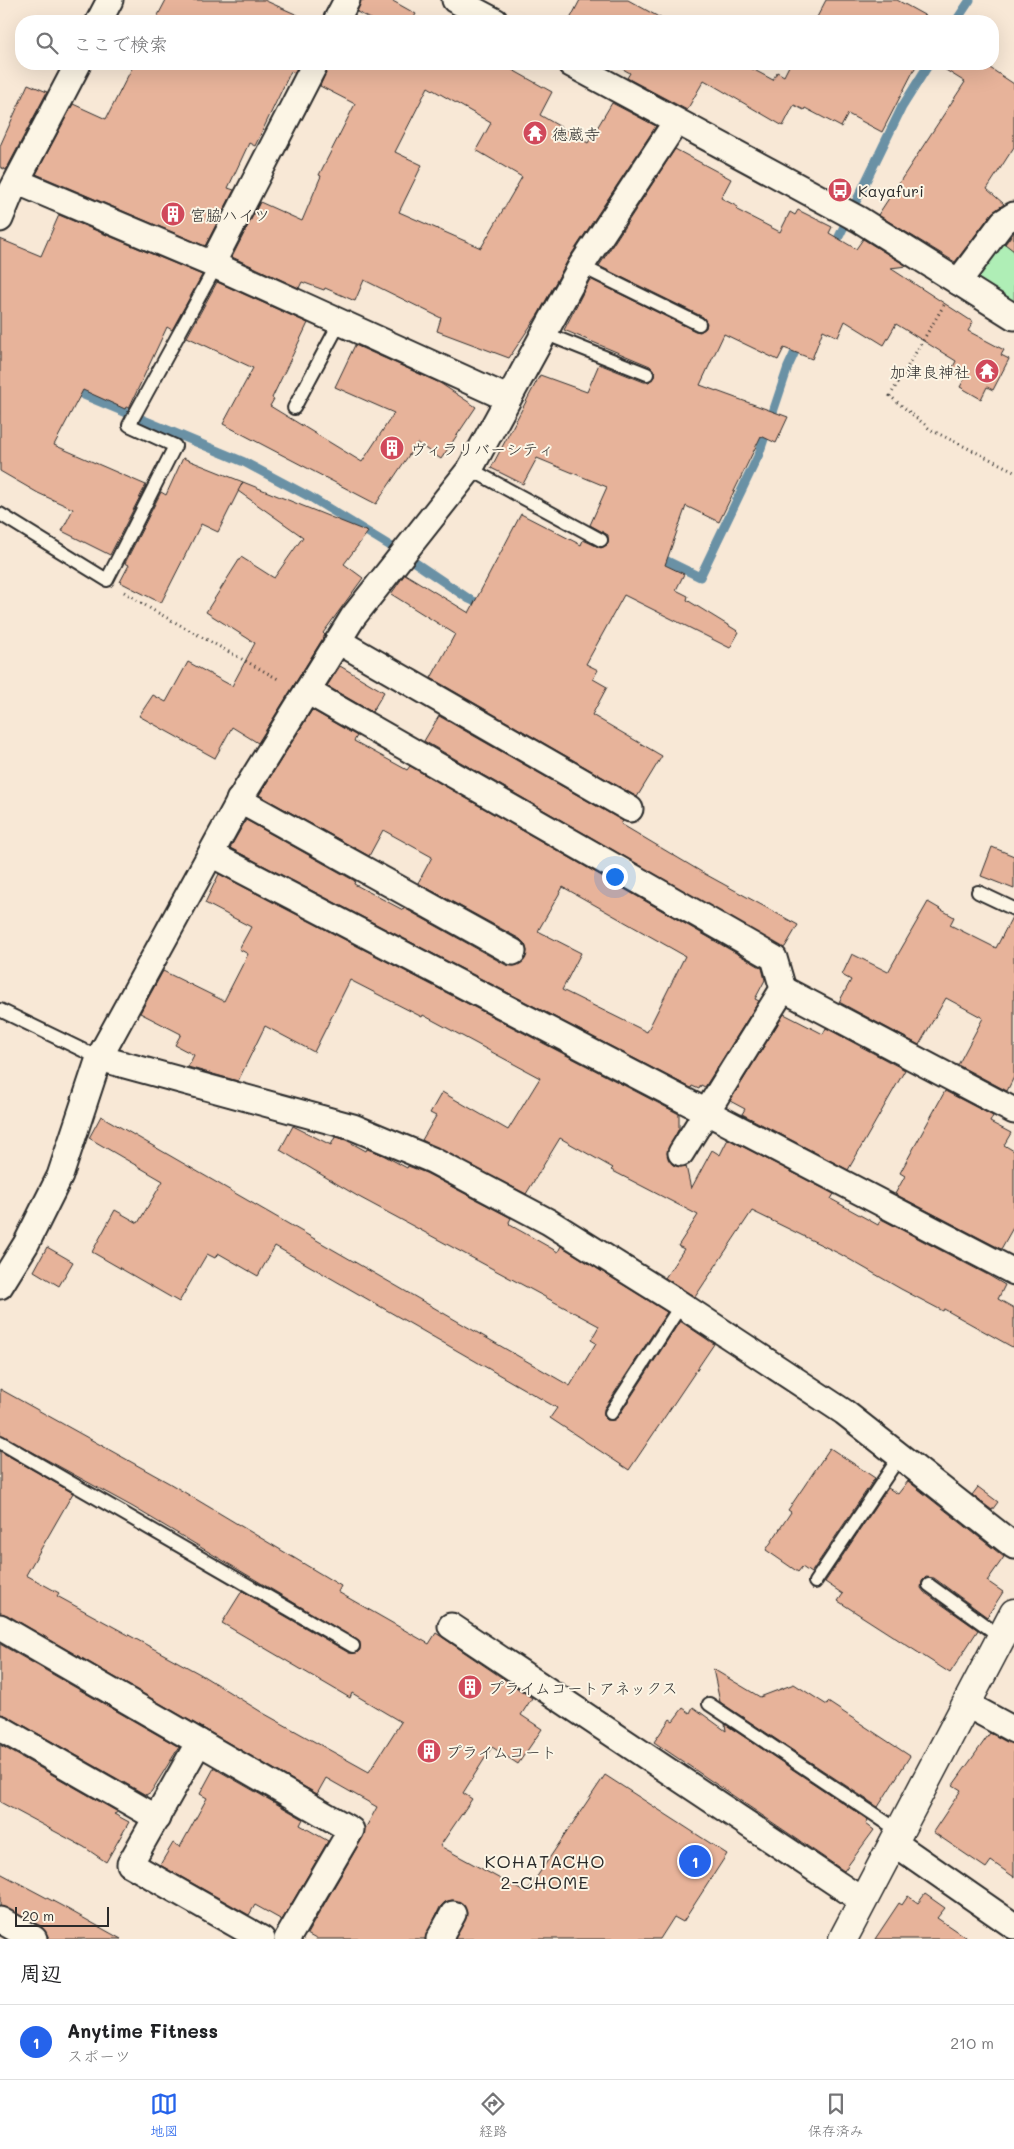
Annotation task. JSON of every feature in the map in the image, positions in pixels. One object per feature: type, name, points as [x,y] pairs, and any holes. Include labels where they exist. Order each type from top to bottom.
[{"type":"street","points":[[102,15],[110,0]]},
{"type":"street","points":[[339,15],[347,0]]},
{"type":"street","points":[[455,0],[491,12]]},
{"type":"street","points":[[0,219],[10,185],[75,70]]},
{"type":"street","points":[[214,265],[312,70]]},
{"type":"street","points":[[582,70],[851,214],[1014,318]]},
{"type":"street","points":[[0,1286],[26,1244],[60,1176],[99,1058],[240,800],[353,617],[470,469],[507,398],[581,266],[676,122]]},
{"type":"street","points":[[10,185],[214,265],[507,398]]},
{"type":"street","points":[[958,282],[1003,222],[1014,215]]},
{"type":"street","points":[[338,641],[630,810]]},
{"type":"street","points":[[306,692],[774,958],[782,989],[681,1153]]},
{"type":"street","points":[[240,800],[513,952]]},
{"type":"street","points":[[211,854],[1014,1272]]},
{"type":"street","points":[[782,989],[1014,1111]]},
{"type":"street","points":[[99,1058],[353,1127],[432,1160],[549,1222],[681,1304],[844,1412],[1014,1546]]},
{"type":"street","points":[[843,1939],[1014,1613]]},
{"type":"street","points":[[451,1626],[863,1901]]},
{"type":"street","points":[[0,1627],[350,1830],[287,1939]]},
{"type":"street","points":[[966,1704],[1014,1730]]},
{"type":"street","points":[[0,1728],[156,1818]]},
{"type":"street","points":[[199,1742],[130,1864],[262,1939]]},
{"type":"street","points":[[896,1837],[1014,1926]]},
{"type":"street","points":[[438,1939],[453,1914]]},
{"type":"street","points":[[0,1920],[34,1939]]},
{"type":"lane","points":[[0,514],[107,580],[175,446],[130,425],[214,265]]},
{"type":"lane","points":[[581,266],[699,324]]},
{"type":"lane","points":[[294,408],[340,322]]},
{"type":"lane","points":[[544,332],[647,374]]},
{"type":"lane","points":[[470,469],[601,540]]},
{"type":"lane","points":[[978,892],[1014,909]]},
{"type":"lane","points":[[0,1010],[99,1058]]},
{"type":"lane","points":[[611,1413],[681,1304]]},
{"type":"lane","points":[[0,1442],[353,1646]]},
{"type":"lane","points":[[816,1582],[900,1456]]},
{"type":"lane","points":[[929,1585],[1001,1637]]},
{"type":"lane","points":[[710,1704],[896,1837]]},
{"type":"path","points":[[958,282],[890,396],[931,430],[1014,471]]},
{"type":"path","points":[[107,580],[151,609],[306,692]]},
{"type":"green space","points":[[1014,233],[1014,306],[971,281]]},
{"type":"building","points":[[166,0],[264,0],[298,15],[158,15]]},
{"type":"building","points":[[361,0],[391,0],[416,14],[363,15],[357,12]]},
{"type":"building","points":[[580,0],[628,0],[655,15],[572,15]]},
{"type":"building","points":[[826,0],[897,0],[924,15],[818,15]]},
{"type":"building","points":[[131,70],[296,70],[294,73],[291,71],[255,146],[249,143],[228,188],[234,190],[205,246],[36,174],[73,104],[106,119]]},
{"type":"building","points":[[327,70],[513,70],[552,92],[540,115],[588,143],[612,103],[656,126],[569,258],[539,313],[509,358],[437,331],[441,318],[364,280],[355,301],[325,288],[324,290],[302,282],[299,288],[232,257],[260,202],[302,221],[321,176],[319,175],[355,104],[320,86]],"holes":[[[428,87],[491,123],[476,150],[522,177],[481,248],[399,212],[422,165],[395,152]]]},
{"type":"building","points":[[625,70],[754,70],[773,80],[777,72],[784,76],[787,70],[914,70],[882,132],[848,114],[841,127],[805,108],[804,110],[794,105],[783,126],[704,80],[687,110],[627,78],[630,73]]},
{"type":"building","points":[[946,70],[993,70],[1014,84],[1014,147],[987,189],[1004,204],[992,213],[955,262],[878,215],[965,82]]},
{"type":"building","points":[[28,84],[47,92],[6,170],[0,167],[0,146]]},
{"type":"building","points":[[675,149],[731,179],[721,198],[738,207],[737,210],[780,232],[790,212],[795,215],[798,210],[832,227],[829,233],[856,249],[863,239],[907,266],[890,268],[973,322],[968,331],[1004,350],[1001,355],[1009,359],[993,390],[987,387],[981,399],[960,387],[965,378],[951,371],[956,361],[896,324],[884,345],[845,321],[838,337],[823,330],[812,359],[784,348],[778,360],[724,334],[700,385],[788,417],[776,443],[761,436],[719,522],[686,506],[665,565],[684,574],[676,590],[688,596],[687,600],[739,632],[730,648],[624,595],[586,664],[598,670],[593,679],[607,687],[592,715],[662,756],[637,797],[431,678],[455,634],[391,594],[405,574],[469,613],[521,514],[581,545],[583,540],[601,548],[608,544],[608,535],[590,525],[607,487],[537,458],[523,484],[491,468],[540,375],[587,392],[599,364],[644,382],[649,382],[654,377],[655,372],[650,366],[564,330],[590,279],[695,331],[700,332],[706,328],[707,323],[703,317],[599,266]]},
{"type":"building","points":[[59,215],[202,275],[172,330],[167,327],[129,408],[126,407],[125,409],[83,390],[54,445],[146,485],[110,555],[62,531],[73,509],[38,493],[0,471],[0,239],[41,256]]},
{"type":"building","points":[[1014,232],[1014,251],[1005,244]]},
{"type":"building","points":[[217,282],[308,323],[272,398],[274,399],[270,406],[362,462],[394,413],[335,387],[355,345],[440,383],[476,407],[441,459],[417,443],[376,504],[223,424],[253,368],[187,337]]},
{"type":"building","points":[[183,458],[243,482],[218,532],[201,524],[161,603],[120,582],[129,565],[125,563],[161,492],[166,495]]},
{"type":"building","points":[[243,482],[368,532],[344,564],[363,578],[323,633],[325,635],[258,743],[232,727],[215,758],[139,716],[153,695],[166,702],[188,662],[232,686],[255,643],[206,612],[241,557],[274,578],[303,537],[238,491]]},
{"type":"building","points":[[340,666],[384,692],[372,712],[327,686]]},
{"type":"building","points":[[312,710],[357,736],[354,741],[407,770],[410,766],[762,968],[765,980],[755,999],[759,1001],[705,1087],[701,1085],[699,1089],[692,1086],[691,1088],[230,848],[246,820],[355,881],[354,884],[403,910],[404,908],[506,965],[514,966],[525,959],[527,951],[525,944],[520,939],[418,883],[432,857],[383,830],[369,856],[259,795]],"holes":[[[563,887],[685,956],[647,1032],[562,990],[581,953],[538,931]]]},
{"type":"building","points":[[439,716],[623,821],[621,824],[705,874],[798,925],[785,947],[783,948],[424,741]]},
{"type":"building","points":[[992,847],[1014,856],[1014,889],[981,876]]},
{"type":"building","points":[[219,874],[679,1114],[679,1128],[667,1153],[673,1165],[686,1166],[691,1189],[712,1150],[720,1155],[728,1139],[834,1194],[831,1199],[878,1225],[881,1219],[1005,1285],[998,1299],[1014,1308],[1014,1348],[944,1309],[943,1311],[901,1289],[840,1254],[752,1211],[695,1297],[665,1278],[684,1249],[678,1246],[698,1215],[611,1170],[613,1168],[560,1138],[526,1194],[422,1140],[436,1116],[430,1113],[442,1092],[508,1130],[540,1078],[423,1015],[422,1017],[350,980],[314,1052],[265,1026],[238,1081],[188,1067],[194,1055],[175,1045],[181,1034],[140,1013],[163,971],[224,1001],[248,954],[239,949],[251,927],[205,903]]},
{"type":"building","points":[[928,902],[954,917],[950,925],[996,948],[1012,917],[1014,917],[1014,1077],[1007,1091],[958,1065],[983,1018],[946,998],[919,1045],[839,1002],[851,980],[842,975],[852,954],[888,972]]},
{"type":"building","points":[[784,1014],[823,1034],[826,1028],[905,1070],[848,1170],[742,1114],[745,1109],[730,1101]]},
{"type":"building","points":[[945,1091],[993,1116],[990,1122],[1011,1133],[1004,1145],[1014,1151],[1014,1226],[1001,1249],[895,1194],[905,1176],[900,1173]]},
{"type":"building","points":[[101,1116],[570,1386],[596,1343],[591,1340],[599,1326],[359,1197],[280,1150],[293,1126],[331,1145],[335,1137],[346,1140],[366,1151],[367,1149],[383,1155],[407,1168],[408,1166],[426,1173],[511,1218],[510,1225],[558,1252],[561,1246],[667,1312],[604,1409],[604,1416],[607,1420],[614,1420],[618,1417],[680,1321],[714,1344],[629,1470],[550,1418],[557,1408],[275,1246],[258,1276],[218,1253],[215,1258],[207,1254],[179,1302],[92,1252],[115,1210],[138,1223],[163,1181],[89,1138]]},
{"type":"building","points":[[47,1247],[73,1262],[59,1286],[34,1271]]},
{"type":"building","points":[[0,1389],[169,1483],[341,1586],[338,1592],[429,1644],[436,1633],[532,1698],[521,1715],[542,1729],[518,1764],[492,1747],[463,1793],[472,1799],[440,1846],[526,1893],[605,1775],[727,1854],[683,1922],[674,1917],[660,1939],[455,1939],[467,1913],[460,1902],[452,1900],[445,1902],[440,1907],[425,1939],[316,1939],[307,1934],[363,1837],[365,1829],[377,1807],[326,1778],[317,1794],[7,1615],[0,1613],[0,1451],[73,1493],[26,1575],[59,1593],[57,1596],[200,1674],[263,1713],[369,1772],[401,1722],[352,1693],[350,1698],[222,1623],[242,1591],[349,1653],[357,1653],[360,1650],[360,1642],[133,1507],[0,1434]]},
{"type":"building","points":[[830,1448],[875,1478],[811,1573],[802,1567],[798,1572],[766,1550],[791,1512],[788,1510]]},
{"type":"building","points":[[908,1481],[1004,1557],[987,1581],[1003,1592],[987,1617],[934,1578],[926,1577],[922,1581],[921,1588],[924,1592],[978,1630],[950,1673],[838,1601],[843,1594],[825,1582],[888,1488],[898,1494]]},
{"type":"building","points":[[978,1487],[998,1502],[992,1510],[972,1495]]},
{"type":"building","points":[[0,1644],[179,1747],[151,1792],[146,1795],[7,1716],[0,1714]]},
{"type":"building","points":[[713,1669],[760,1697],[794,1684],[827,1705],[828,1702],[910,1756],[878,1807],[720,1702]]},
{"type":"building","points":[[693,1707],[726,1731],[725,1724],[868,1820],[866,1824],[874,1830],[844,1871],[654,1742],[670,1719],[673,1721],[683,1708],[690,1713]]},
{"type":"building","points":[[990,1733],[1014,1744],[1014,1877],[991,1861],[986,1868],[933,1832],[961,1790],[953,1785]]},
{"type":"building","points":[[0,1745],[118,1812],[114,1814],[129,1822],[106,1862],[84,1847],[0,1802]]},
{"type":"building","points":[[214,1768],[303,1819],[300,1825],[328,1841],[282,1920],[255,1905],[249,1915],[160,1865],[173,1843],[180,1847],[207,1798],[200,1794]]},
{"type":"building","points":[[0,1873],[121,1939],[50,1939],[41,1926],[0,1906]]},
{"type":"building","points":[[925,1894],[945,1908],[937,1918],[968,1939],[875,1939],[899,1903],[902,1905],[908,1896],[918,1903]]},
{"type":"waterway","points":[[960,15],[970,0]]},
{"type":"waterway","points":[[833,249],[902,107],[925,70]]},
{"type":"waterway","points":[[657,556],[700,577],[759,454],[788,367],[799,343]]},
{"type":"waterway","points":[[72,390],[244,462],[310,497],[392,547],[469,599],[484,606]]},
{"type":"place","name":"徳蔵寺","points":[[535,133]]},
{"type":"place","name":"Kayafuri","points":[[840,190]]},
{"type":"place","name":"宮脇ハイツ","points":[[173,214]]},
{"type":"place","name":"加津良神社","points":[[987,371]]},
{"type":"place","name":"ヴィラリバーシティ","points":[[392,448]]},
{"type":"place","name":"プライムコートアネックス","points":[[470,1687]]},
{"type":"place","name":"プライムコート","points":[[429,1751]]},
{"type":"place","name":"Anytime Fitness","points":[[695,1861]]},
{"type":"district","name":"KOHATACHO 2-CHOME","points":[[545,1871]]}]
